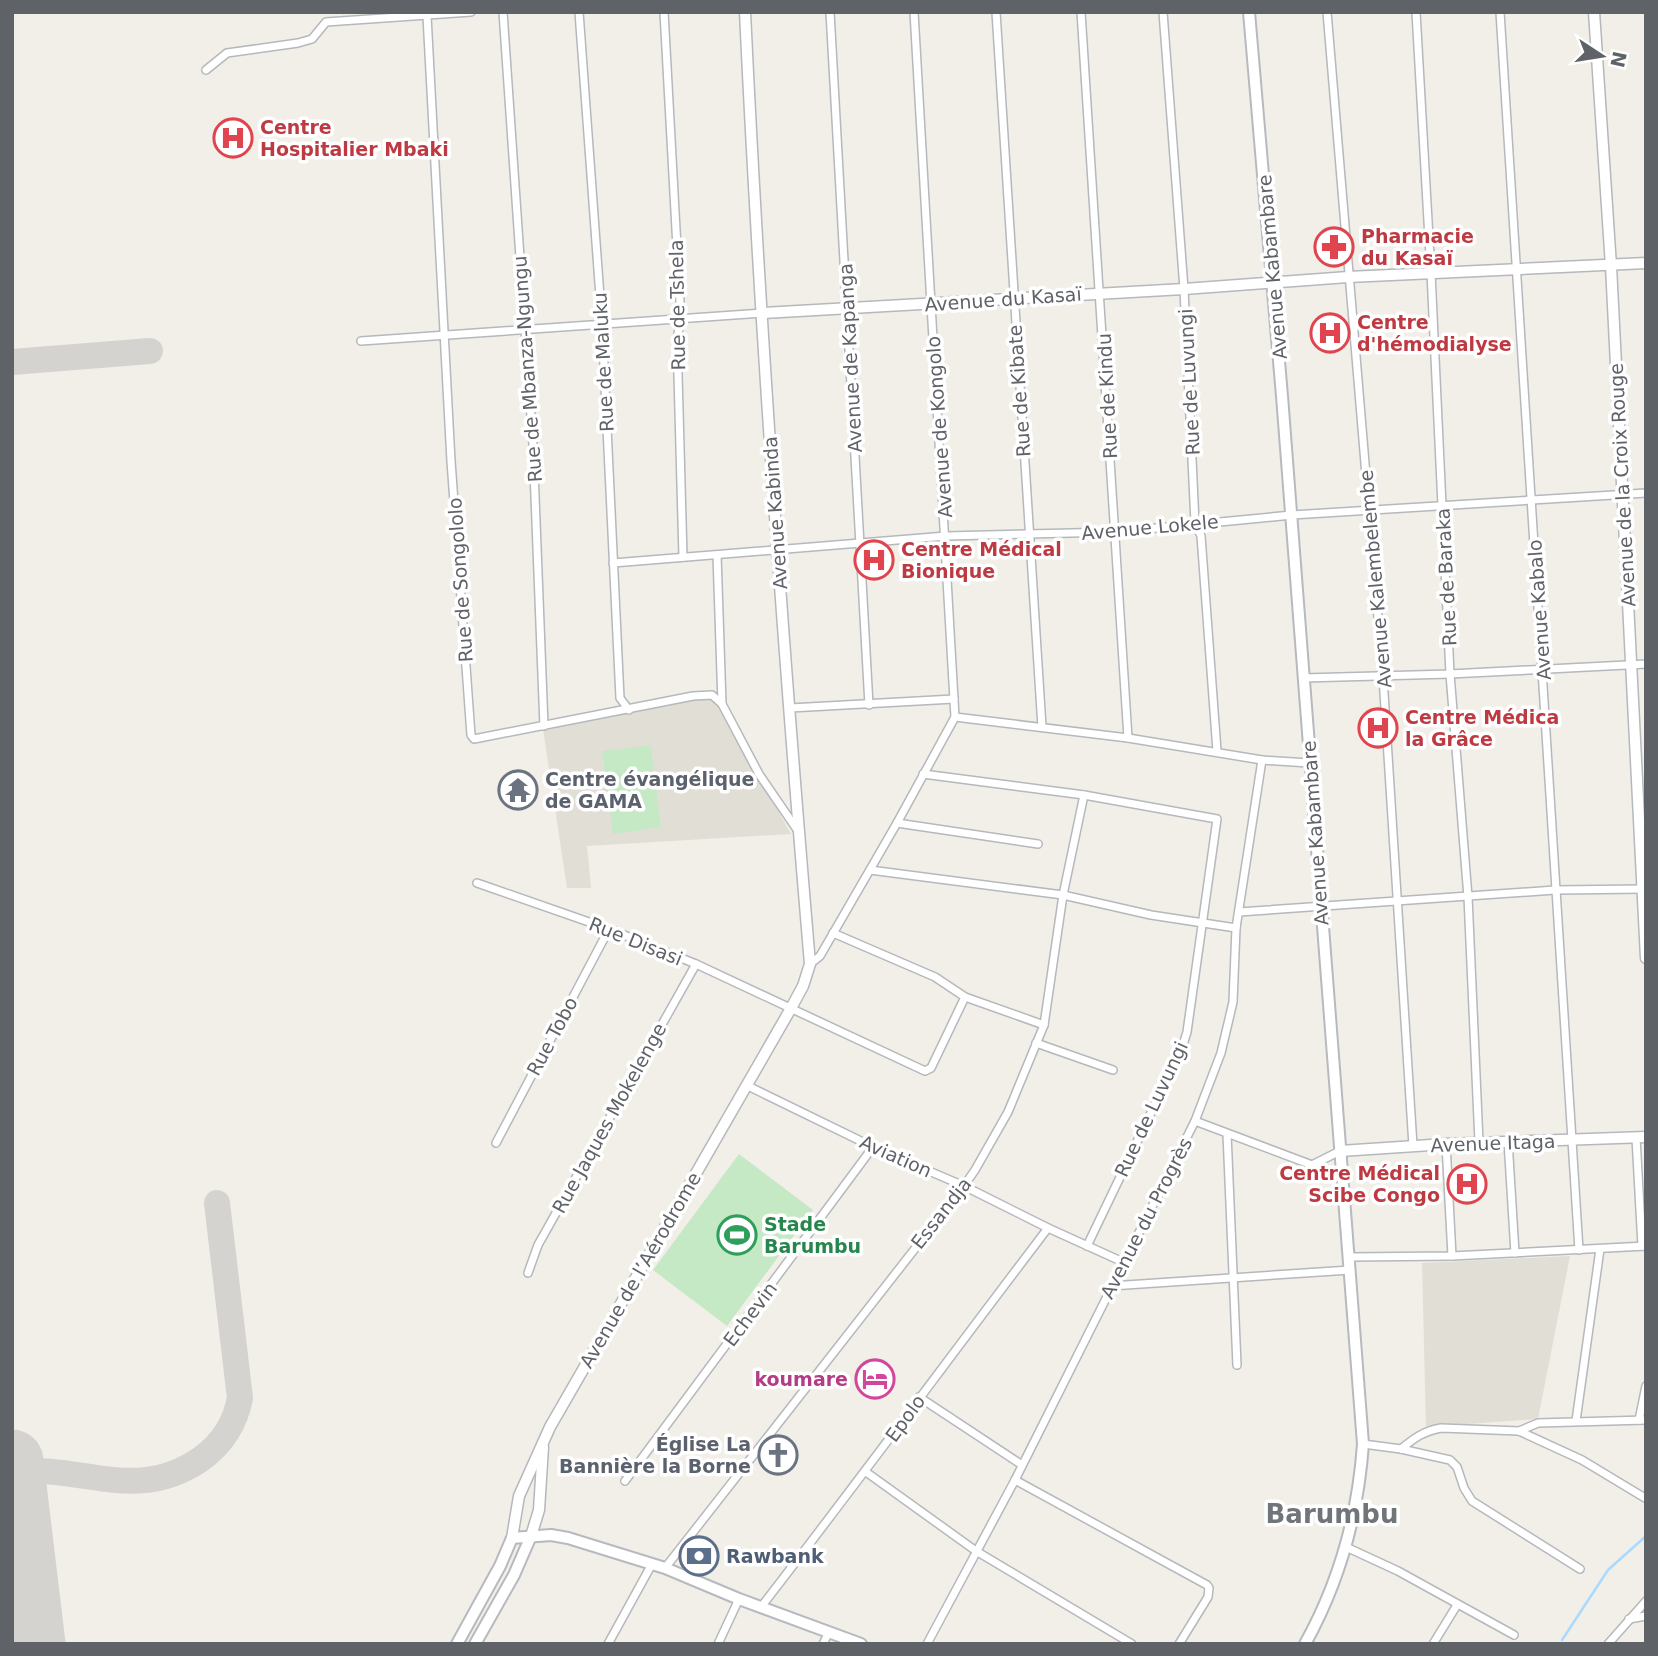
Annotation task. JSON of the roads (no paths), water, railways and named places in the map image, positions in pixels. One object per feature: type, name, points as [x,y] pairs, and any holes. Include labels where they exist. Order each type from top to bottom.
[{"type":"main road","name":"Avenue Kabambare","points":[[1249,12],[1292,515],[1363,1444],[1357,1500],[1346,1547],[1325,1605],[1305,1644]]},
{"type":"main road","points":[[512,1538],[551,1535],[568,1538],[665,1567],[739,1599],[861,1644]]},
{"type":"main road","points":[[475,1644],[514,1575],[531,1536]]},
{"type":"main road","name":"Avenue de l’Aérodrome","points":[[457,1644],[500,1566],[512,1538]]},
{"type":"street","points":[[206,70],[227,53],[312,39],[326,22],[471,12]]},
{"type":"street","name":"Rue de Mbanza-Ngungu","points":[[503,12],[533,445],[544,726]]},
{"type":"street","name":"Rue de Maluku","points":[[579,12],[602,324],[620,698],[629,710]]},
{"type":"street","name":"Rue de Tshela","points":[[664,12],[681,320],[677,338],[683,557]]},
{"type":"street","name":"Avenue Kabinda","points":[[745,12],[777,550],[810,964],[803,986],[790,1010]]},
{"type":"street","name":"Avenue de Kapanga","points":[[830,12],[869,705]]},
{"type":"street","name":"Avenue de Kongolo","points":[[914,12],[955,717]]},
{"type":"street","name":"Rue de Kibate","points":[[996,12],[1042,727]]},
{"type":"street","name":"Rue de Kindu","points":[[1081,12],[1128,738]]},
{"type":"street","name":"Rue de Luvungi","points":[[1163,12],[1184,289],[1195,523],[1201,536],[1217,751]]},
{"type":"street","name":"Avenue Kalembelembe","points":[[1327,12],[1383,677],[1413,1146]]},
{"type":"street","name":"Rue de Baraka","points":[[1416,12],[1432,273],[1450,674],[1468,897],[1479,1142]]},
{"type":"street","name":"Avenue Kabalo","points":[[1500,12],[1579,1250]]},
{"type":"street","name":"Avenue de la Croix Rouge","points":[[1594,12],[1611,266],[1646,958]]},
{"type":"street","name":"Rue de Songololo","points":[[427,16],[444,335],[471,735],[474,739],[702,695],[712,695],[722,704]]},
{"type":"street","name":"Avenue du Kasaï","points":[[361,341],[1348,277],[1646,264]]},
{"type":"street","name":"Avenue Lokele","points":[[613,564],[946,536],[1115,531],[1442,504],[1646,493]]},
{"type":"street","points":[[717,555],[722,704],[759,774],[798,832]]},
{"type":"street","points":[[1303,678],[1383,677],[1646,664]]},
{"type":"street","points":[[790,708],[954,699]]},
{"type":"street","points":[[810,964],[820,956],[834,933],[955,717],[1128,738],[1262,760],[1309,763]]},
{"type":"street","name":"Avenue du Progrès","points":[[927,1644],[1015,1480],[1195,1121],[1221,1053],[1233,1002],[1236,928],[1262,760]]},
{"type":"street","points":[[923,774],[1084,795]]},
{"type":"street","name":"Rue de Luvungi","points":[[1084,795],[1214,817],[1218,822],[1187,1032],[1182,1048],[1087,1246]]},
{"type":"street","name":"Essandja","points":[[665,1567],[964,1186],[1008,1111],[1044,1025],[1063,895],[1084,795]]},
{"type":"street","points":[[897,823],[1038,844]]},
{"type":"street","points":[[870,870],[1063,895],[1141,914],[1236,928]]},
{"type":"street","name":"Rue Disasi","points":[[477,883],[609,929],[696,964],[925,1071],[931,1068],[965,997]]},
{"type":"street","points":[[1239,912],[1555,891],[1644,889]]},
{"type":"street","name":"Rue Tobo","points":[[495,1143],[609,929]]},
{"type":"street","points":[[834,933],[934,977],[965,997],[1044,1025]]},
{"type":"street","name":"Rue Jaques Mokelenge","points":[[528,1273],[538,1245],[696,964]]},
{"type":"street","name":"Avenue de l’Aérodrome","points":[[512,1538],[519,1496],[543,1443],[790,1010]]},
{"type":"street","points":[[1036,1043],[1113,1070]]},
{"type":"street","name":"Aviation","points":[[746,1085],[873,1147],[964,1186],[1123,1262]]},
{"type":"street","points":[[1195,1121],[1312,1164],[1340,1151]]},
{"type":"street","points":[[1227,1134],[1237,1365]]},
{"type":"street","points":[[1350,1257],[1452,1256],[1644,1246],[1641,1137]]},
{"type":"street","name":"Avenue Itaga","points":[[1340,1151],[1479,1142],[1641,1137]]},
{"type":"street","points":[[1508,1141],[1515,1253]]},
{"type":"street","points":[[1446,1144],[1452,1256]]},
{"type":"street","name":"Echevin","points":[[625,1481],[873,1147]]},
{"type":"street","name":"Epolo","points":[[761,1607],[866,1472],[919,1397],[1048,1228]]},
{"type":"street","points":[[1576,1421],[1600,1249]]},
{"type":"street","points":[[1111,1286],[1350,1270]]},
{"type":"street","points":[[1520,1431],[1538,1423],[1642,1420],[1646,1386]]},
{"type":"street","points":[[919,1397],[1022,1465]]},
{"type":"street","points":[[1401,1449],[1418,1435],[1441,1428],[1520,1431],[1581,1460],[1645,1498]]},
{"type":"street","points":[[531,1536],[539,1510],[543,1443]]},
{"type":"street","points":[[1363,1444],[1450,1460],[1457,1467],[1472,1501],[1580,1569]]},
{"type":"street","points":[[866,1472],[976,1551],[1132,1644]]},
{"type":"street","points":[[1015,1480],[1207,1585],[1208,1597],[1179,1644]]},
{"type":"street","points":[[1346,1547],[1398,1571],[1514,1635]]},
{"type":"street","points":[[608,1644],[652,1564]]},
{"type":"street","points":[[718,1644],[739,1599]]},
{"type":"street","points":[[1608,1644],[1646,1601]]},
{"type":"street","points":[[1433,1644],[1457,1605]]},
{"type":"street","points":[[1627,1620],[1646,1616]]},
{"type":"street","points":[[823,1644],[829,1632]]},
{"type":"waterway","points":[[1562,1640],[1608,1570],[1646,1536]]},
{"type":"place","name":"Centre Hospitalier Mbaki","points":[[233,138]]},
{"type":"place","name":"Pharmacie du Kasaï","points":[[1334,247]]},
{"type":"place","name":"Centre d'hémodialyse","points":[[1330,333]]},
{"type":"place","name":"Centre Médical Bionique","points":[[874,560]]},
{"type":"place","name":"Centre Médica la Grâce","points":[[1378,728]]},
{"type":"place","name":"Centre évangélique de GAMA","points":[[518,790]]},
{"type":"place","name":"Centre Médical Scibe Congo","points":[[1467,1184]]},
{"type":"place","name":"Stade Barumbu","points":[[737,1235]]},
{"type":"place","name":"koumare","points":[[875,1379]]},
{"type":"place","name":"Église La Bannière la Borne","points":[[778,1455]]},
{"type":"place","name":"Rawbank","points":[[699,1556]]},
{"type":"district","name":"Barumbu","points":[[1332,1514]]}]
